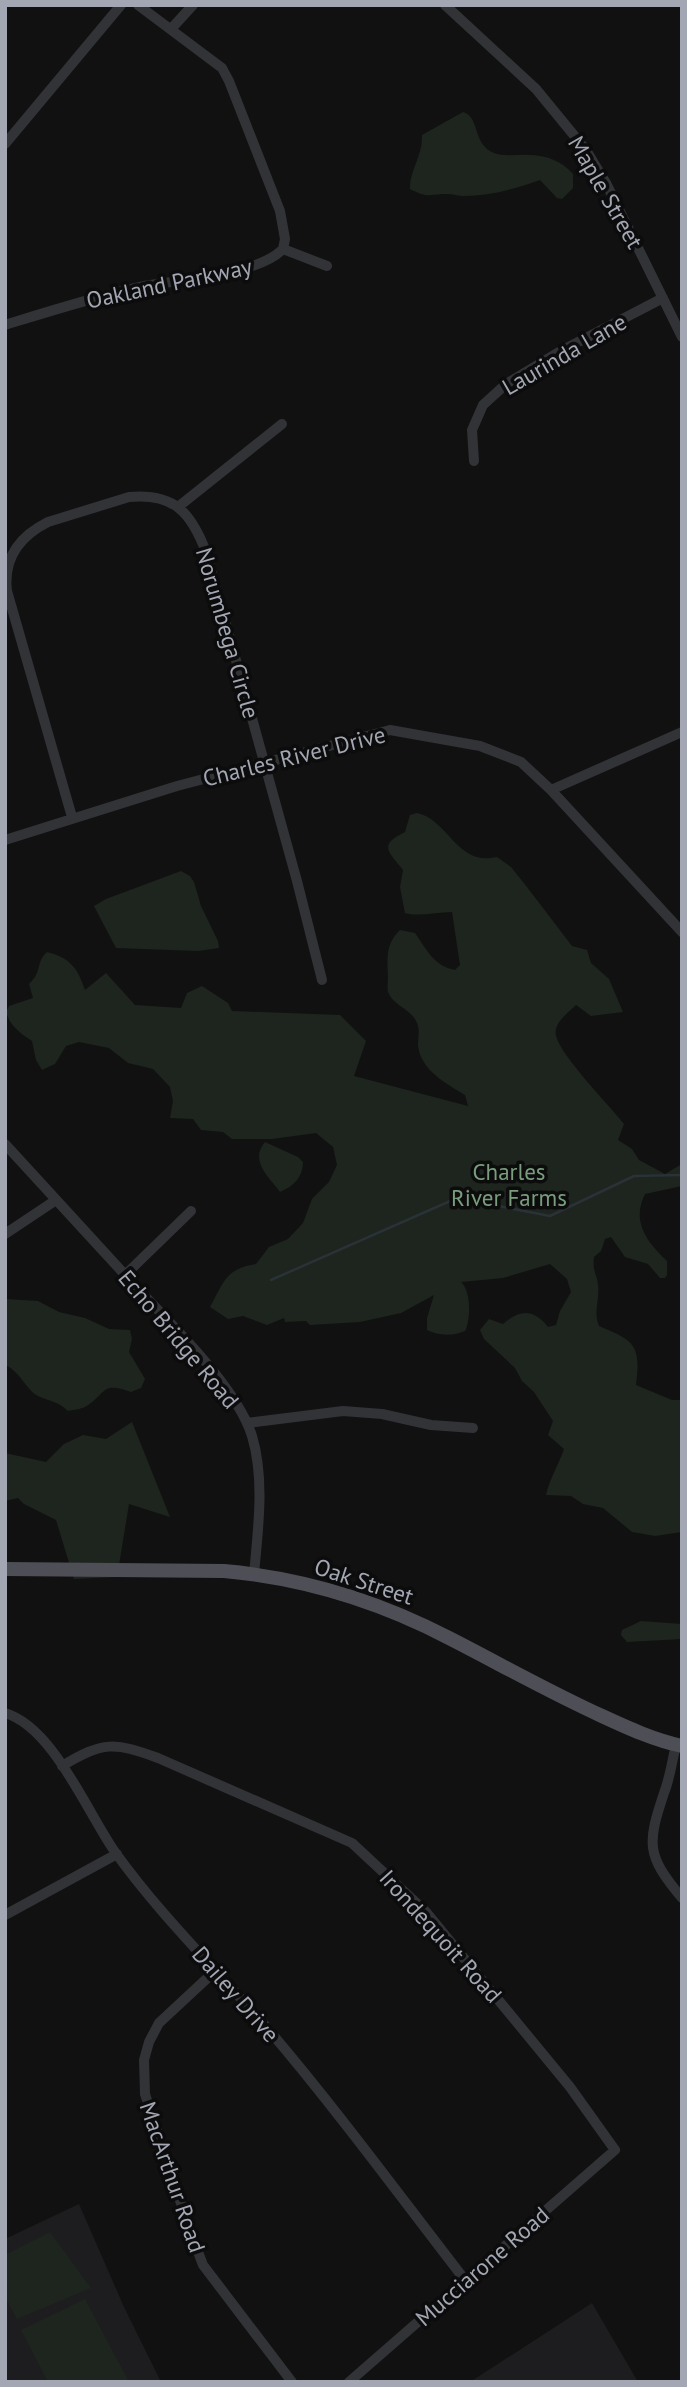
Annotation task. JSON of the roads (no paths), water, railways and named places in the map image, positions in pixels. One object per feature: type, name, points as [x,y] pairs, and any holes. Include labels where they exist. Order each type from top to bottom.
[{"type":"main road","name":"Oak Street","points":[[5,1569],[224,1571],[254,1574],[349,1597],[414,1620],[572,1703],[635,1731],[679,1746]]},
{"type":"street","points":[[5,145],[121,5]]},
{"type":"street","points":[[138,5],[222,68],[280,211],[285,239],[283,249]]},
{"type":"street","points":[[171,29],[193,5]]},
{"type":"street","name":"Maple Street","points":[[445,5],[537,89],[586,150],[606,183],[682,337]]},
{"type":"street","name":"Oakland Parkway","points":[[5,325],[140,287],[255,266],[283,249],[327,267]]},
{"type":"street","name":"Laurinda Lane","points":[[474,461],[472,429],[483,405],[506,384],[559,352],[663,298]]},
{"type":"street","points":[[72,817],[10,621],[7,567],[17,545],[37,527],[48,522],[129,497],[167,500],[178,507],[282,424]]},
{"type":"street","name":"Norumbega Circle","points":[[178,507],[198,533],[205,552],[322,980]]},
{"type":"street","name":"Charles River Drive","points":[[5,840],[72,817],[264,762],[390,730],[480,746],[521,762],[551,790],[682,932]]},
{"type":"street","points":[[551,790],[682,732]]},
{"type":"street","name":"Echo Bridge Road","points":[[5,1144],[227,1390],[247,1423],[257,1460],[258,1523],[254,1574]]},
{"type":"street","points":[[5,1234],[56,1200]]},
{"type":"street","points":[[125,1275],[191,1211]]},
{"type":"street","points":[[247,1423],[343,1411],[382,1414],[431,1425],[473,1428]]},
{"type":"street","name":"Dailey Drive","points":[[5,1713],[31,1726],[62,1766],[101,1832],[133,1877],[270,2031],[466,2280]]},
{"type":"street","name":"Irondequoit Road","points":[[62,1766],[76,1757],[110,1745],[125,1746],[352,1843],[426,1912],[570,2088],[615,2150]]},
{"type":"street","points":[[679,1746],[655,1821],[652,1843],[657,1865],[682,1898]]},
{"type":"street","points":[[5,1915],[117,1854]]},
{"type":"street","name":"MacArthur Road","points":[[216,1970],[159,2022],[144,2060],[145,2094],[203,2265],[292,2382]]},
{"type":"street","name":"Mucciarone Road","points":[[349,2382],[615,2150]]},
{"type":"waterway","points":[[271,1280],[457,1198],[550,1216],[634,1176],[682,1175]]},
{"type":"park label","name":"Charles River Farms","points":[[509,1184]]}]
